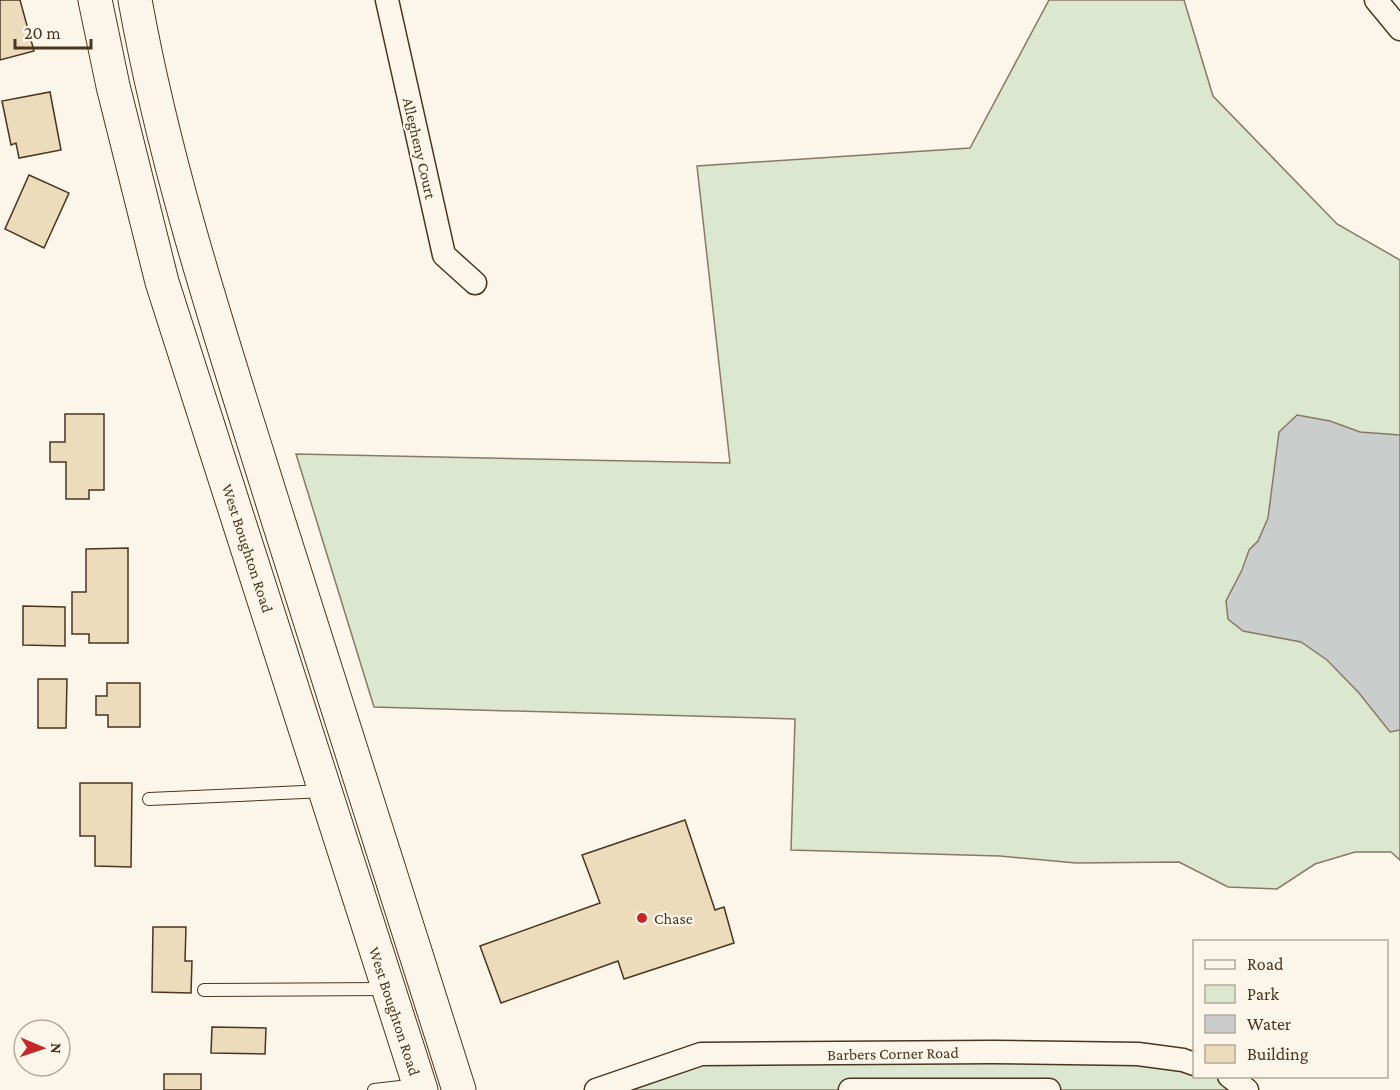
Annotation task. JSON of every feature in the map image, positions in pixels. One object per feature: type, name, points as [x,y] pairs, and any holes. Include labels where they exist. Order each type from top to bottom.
[{"type":"main road","name":"West Boughton Road","points":[[95,0],[113,86],[162,282],[420,1087]]},
{"type":"main road","points":[[135,0],[147,66],[181,200],[223,344],[459,1090]]},
{"type":"street","name":"Allegheny Court","points":[[387,0],[444,255],[475,283]]},
{"type":"street","points":[[1376,0],[1400,29]]},
{"type":"street","name":"Barbers Corner Road","points":[[596,1090],[701,1054],[992,1052],[1138,1054],[1183,1060],[1193,1064]]},
{"type":"street","points":[[1230,1078],[1247,1090]]},
{"type":"street","points":[[850,1090],[1049,1090]]},
{"type":"lane","points":[[149,799],[325,791]]},
{"type":"lane","points":[[204,990],[388,988]]},
{"type":"lane","points":[[374,1090],[420,1087]]},
{"type":"green space","points":[[1049,0],[1184,0],[1213,96],[1337,224],[1400,260],[1400,860],[1391,852],[1355,852],[1315,864],[1277,889],[1228,887],[1179,862],[1076,863],[1000,856],[791,850],[795,719],[374,707],[296,454],[730,463],[697,166],[970,148]]},
{"type":"green space","points":[[992,1052],[1193,1067],[1193,1078],[1230,1078],[1247,1090],[596,1090],[701,1054]]},
{"type":"water","points":[[1297,415],[1330,421],[1360,432],[1400,435],[1400,730],[1390,732],[1359,693],[1327,660],[1301,642],[1243,631],[1228,619],[1226,601],[1242,570],[1249,550],[1258,541],[1268,518],[1279,432]]},
{"type":"building","points":[[0,0],[20,0],[34,51],[0,60]]},
{"type":"building","points":[[50,92],[61,150],[19,158],[16,143],[11,145],[2,101]]},
{"type":"building","points":[[29,175],[69,193],[44,248],[5,229]]},
{"type":"building","points":[[65,414],[104,414],[104,490],[89,490],[89,499],[66,499],[66,462],[50,462],[50,442],[65,442]]},
{"type":"building","points":[[128,548],[128,643],[89,643],[89,634],[72,634],[72,592],[86,592],[86,549]]},
{"type":"building","points":[[23,606],[65,607],[65,646],[23,645]]},
{"type":"building","points":[[38,679],[67,679],[66,728],[38,728]]},
{"type":"building","points":[[107,683],[140,683],[140,727],[108,727],[108,715],[96,715],[96,696],[107,696]]},
{"type":"building","points":[[80,783],[132,783],[131,867],[95,866],[95,836],[80,836]]},
{"type":"building","name":"Chase","points":[[685,820],[715,910],[724,907],[734,943],[624,979],[618,961],[501,1003],[480,946],[600,903],[582,855]]},
{"type":"building","points":[[153,927],[186,927],[185,961],[192,961],[191,993],[152,992]]},
{"type":"building","points":[[212,1027],[266,1028],[265,1054],[211,1053]]},
{"type":"building","points":[[164,1074],[201,1074],[201,1090],[164,1090]]},
{"type":"place","name":"Chase","points":[[642,918]]}]
